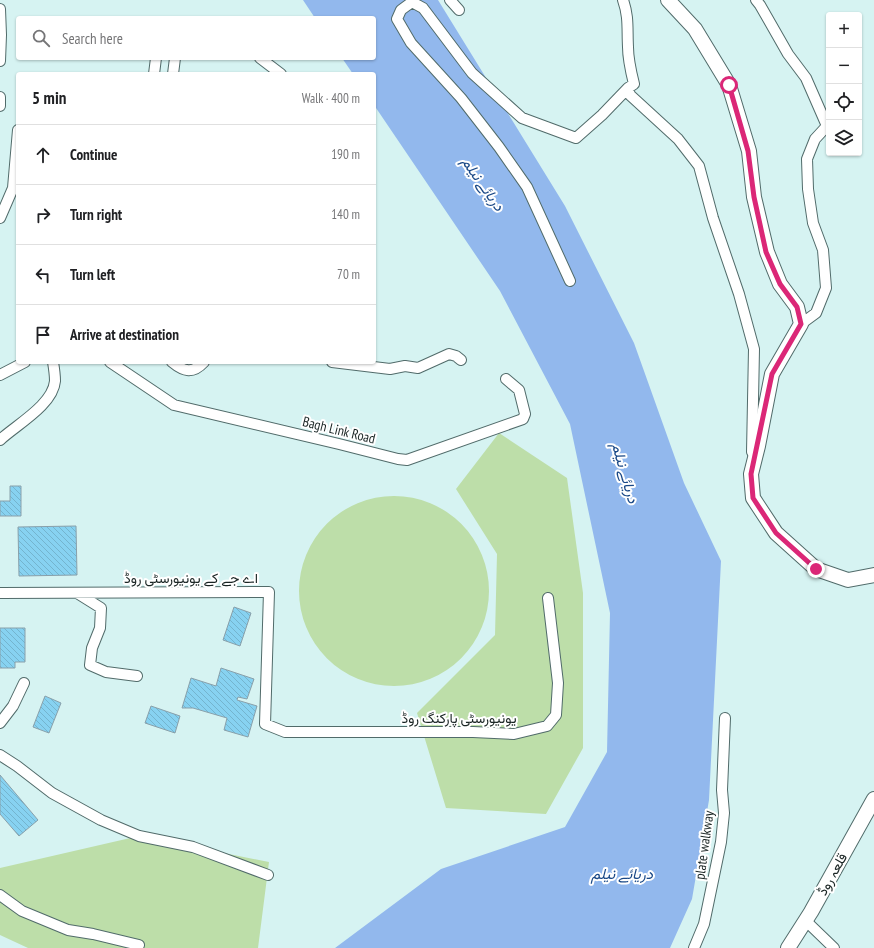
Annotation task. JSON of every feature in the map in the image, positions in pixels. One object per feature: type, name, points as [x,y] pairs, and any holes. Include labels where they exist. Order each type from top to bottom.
[{"type":"street","points":[[450,0],[459,10]]},
{"type":"street","points":[[570,281],[527,187],[499,147],[461,98],[412,43],[397,19],[401,10],[412,2],[422,8],[472,73],[522,118],[576,138],[634,84],[628,48],[627,12],[623,0]]},
{"type":"street","points":[[668,0],[695,29],[729,85],[748,151],[754,197],[766,252],[780,284],[797,307],[801,324]]},
{"type":"street","points":[[751,474],[772,374],[801,324],[816,313],[826,288],[823,250],[813,223],[809,196],[807,159],[815,139],[827,126],[806,78],[788,54],[756,0]]},
{"type":"street","points":[[0,9],[0,61]]},
{"type":"street","points":[[154,72],[156,60]]},
{"type":"street","points":[[173,72],[175,60]]},
{"type":"street","points":[[263,60],[278,72]]},
{"type":"street","points":[[628,88],[630,96],[678,139],[699,166],[713,218],[739,294],[754,349],[751,474],[753,498],[776,533],[816,569],[848,580],[874,575]]},
{"type":"street","points":[[0,96],[0,106]]},
{"type":"street","points":[[0,218],[13,188],[16,153]]},
{"type":"street","points":[[349,364],[390,369],[405,366],[418,368],[449,354],[456,356],[461,360]]},
{"type":"street","points":[[0,375],[21,364]]},
{"type":"street","points":[[0,440],[28,418],[45,402],[52,391],[55,382],[53,364]]},
{"type":"street","name":"Bagh Link Road","points":[[113,364],[174,404],[407,460],[524,419],[525,414],[518,390],[506,379]]},
{"type":"street","points":[[175,364],[184,370],[195,369],[202,364]]},
{"type":"street","name":"اے جے کے یونیورسٹی روڈ","points":[[0,593],[269,592],[265,724]]},
{"type":"street","points":[[77,593],[101,608],[100,628],[92,648],[90,665],[106,672],[137,676]]},
{"type":"street","name":"یونیورسٹی پارکنگ روڈ","points":[[265,724],[285,732],[473,732],[514,734],[547,726],[556,715],[558,683],[548,598]]},
{"type":"street","points":[[0,723],[13,706],[24,683]]},
{"type":"street","name":"plate walkway","points":[[694,948],[704,924],[721,842],[724,813],[722,790],[725,718]]},
{"type":"street","points":[[0,755],[18,766],[52,793],[101,820],[139,836],[193,847],[268,875]]},
{"type":"street","name":"قلعہ روڈ","points":[[788,948],[806,920],[874,799]]},
{"type":"street","points":[[0,895],[22,911],[68,930],[93,934],[139,945]]},
{"type":"street","points":[[806,920],[834,948]]},
{"type":"green space","points":[[499,433],[567,478],[583,593],[583,748],[546,814],[446,808],[417,713],[495,635],[497,554],[456,489]]},
{"type":"green space","points":[[394,496],[413,498],[430,503],[447,512],[461,524],[473,538],[482,555],[487,572],[489,591],[487,610],[482,627],[473,644],[461,658],[447,670],[430,679],[413,684],[394,686],[375,684],[358,679],[341,670],[327,658],[315,644],[306,627],[301,610],[299,591],[301,572],[306,555],[315,538],[327,524],[341,512],[358,503],[375,498]]},
{"type":"green space","points":[[139,836],[269,862],[258,948],[28,948],[0,935],[0,868]]},
{"type":"water","name":"دریائے نیلم","points":[[303,0],[438,0],[565,206],[634,343],[684,483],[721,561],[709,800],[692,899],[670,948],[335,948],[441,869],[565,827],[607,752],[610,613],[570,424],[500,291],[376,108],[376,72],[352,72],[343,60],[376,60],[376,16],[314,16]]},
{"type":"building","points":[[10,486],[21,486],[21,516],[0,516],[0,501],[10,501]]},
{"type":"building","points":[[76,526],[77,575],[19,576],[18,527]]},
{"type":"building","points":[[234,607],[251,613],[240,646],[223,640]]},
{"type":"building","points":[[0,628],[25,628],[25,662],[15,662],[15,668],[0,668]]},
{"type":"building","points":[[221,668],[254,679],[247,699],[238,697],[237,700],[257,706],[248,737],[224,730],[227,718],[193,708],[182,708],[191,678],[216,686]]},
{"type":"building","points":[[45,696],[61,703],[49,733],[33,727]]},
{"type":"building","points":[[151,706],[180,716],[175,733],[145,723]]},
{"type":"building","points":[[0,775],[38,820],[19,836],[0,814]]},
{"type":"route","points":[[729,85],[748,151],[754,197],[766,252],[780,284],[797,307],[801,324],[772,374],[751,474],[753,498],[776,533],[816,569]]}]
